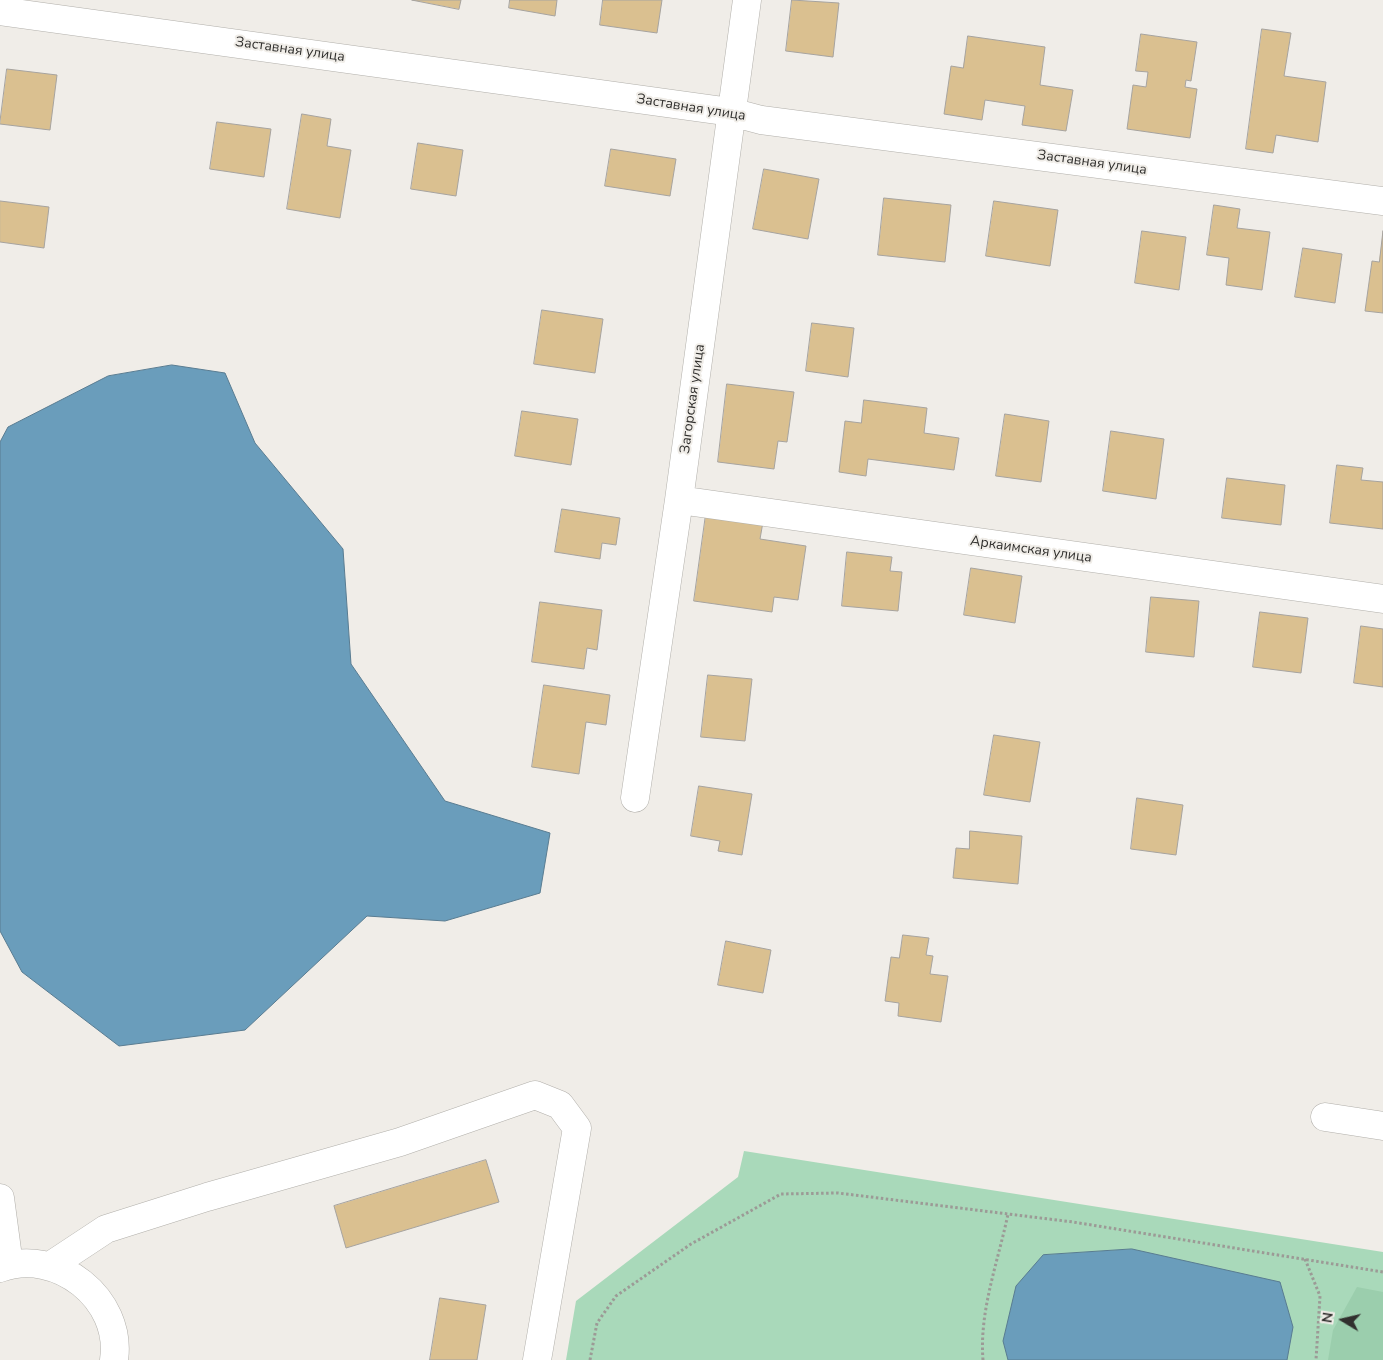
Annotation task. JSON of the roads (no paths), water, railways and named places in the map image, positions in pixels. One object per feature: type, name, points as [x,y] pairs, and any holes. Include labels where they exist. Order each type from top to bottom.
[{"type":"street","name":"Загорская улица","points":[[635,798],[679,500],[747,0]]},
{"type":"street","name":"Заставная улица","points":[[0,11],[731,112],[761,120],[1383,201]]},
{"type":"street","name":"Аркаимская улица","points":[[679,500],[1383,599]]},
{"type":"street","points":[[50,1266],[106,1229],[207,1197],[400,1142],[534,1095],[560,1105],[577,1128],[537,1360]]},
{"type":"street","points":[[1325,1117],[1383,1126]]},
{"type":"street","points":[[0,1198],[5,1266],[30,1263],[50,1266],[76,1277],[97,1296],[110,1321],[116,1349],[114,1360]]},
{"type":"water","points":[[172,365],[225,373],[255,443],[343,549],[351,664],[445,801],[550,833],[540,893],[445,921],[367,916],[245,1030],[119,1046],[22,972],[0,931],[0,442],[8,427],[108,376]]},
{"type":"water","points":[[1132,1249],[1280,1282],[1293,1327],[1287,1360],[1008,1360],[1003,1341],[1016,1286],[1043,1255]]}]
